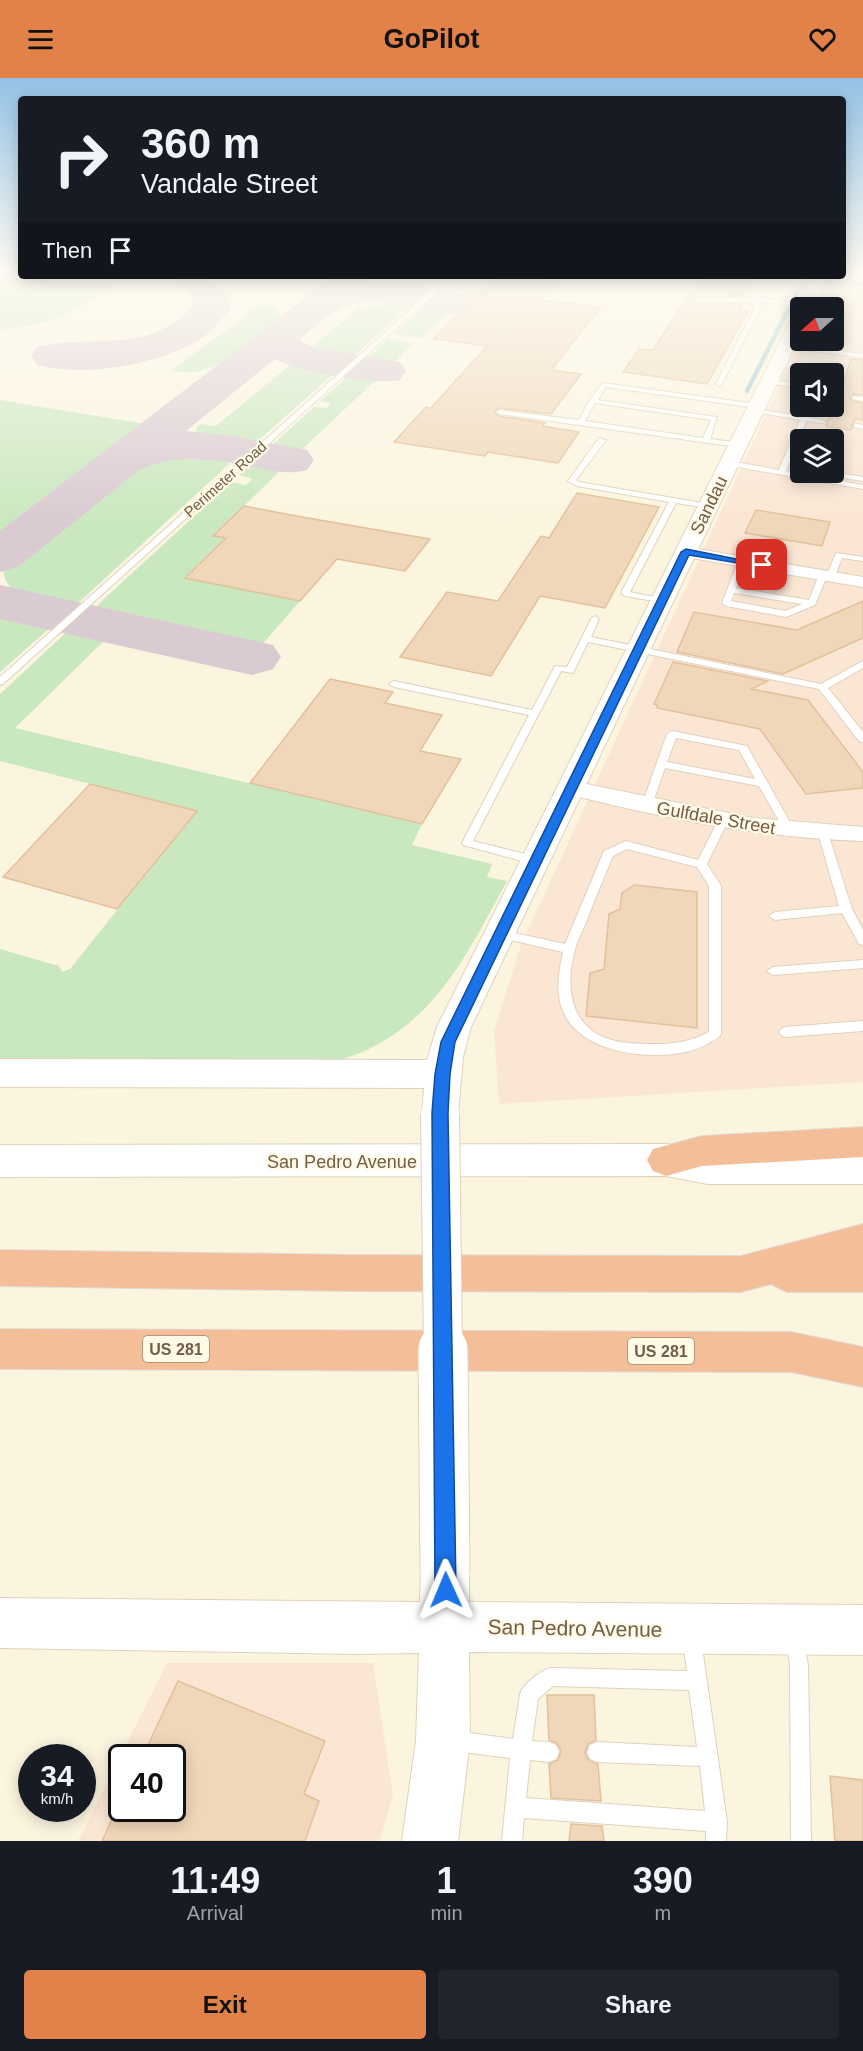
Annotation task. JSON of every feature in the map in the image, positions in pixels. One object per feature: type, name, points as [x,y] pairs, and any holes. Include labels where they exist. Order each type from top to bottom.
[{"type":"highway","points":[[666,1160],[702,1151],[863,1142]]},
{"type":"highway","points":[[741,1274],[863,1241]]},
{"type":"highway","points":[[0,1268],[352,1273],[863,1274]]},
{"type":"highway","name":"US 281","points":[[0,1349],[863,1352]]},
{"type":"highway","points":[[791,1352],[863,1367]]},
{"type":"street","name":"Sandau","points":[[430,1841],[443,1740],[446,1627],[441,1094],[448,1042],[781,357]]},
{"type":"street","points":[[686,552],[863,582]]},
{"type":"street","name":"Gulfdale Street","points":[[572,788],[723,821],[790,831],[863,834]]},
{"type":"street","points":[[0,1073],[441,1094]]},
{"type":"street","name":"San Pedro Avenue","points":[[0,1161],[666,1160],[708,1168],[863,1168]]},
{"type":"street","name":"San Pedro Avenue","points":[[0,1623],[356,1629],[446,1627],[863,1630]]},
{"type":"lane","name":"Perimeter Road","points":[[0,682],[361,357]]},
{"type":"lane","points":[[719,384],[733,357]]},
{"type":"lane","points":[[769,382],[790,385]]},
{"type":"lane","points":[[581,422],[603,385],[723,401],[822,421]]},
{"type":"lane","points":[[854,398],[863,399]]},
{"type":"lane","points":[[592,401],[715,418]]},
{"type":"lane","points":[[706,440],[723,401]]},
{"type":"lane","points":[[499,412],[706,440],[733,454],[803,478],[863,487]]},
{"type":"lane","points":[[782,471],[804,418]]},
{"type":"lane","points":[[602,440],[572,481],[577,484],[708,506]]},
{"type":"lane","points":[[782,471],[790,471]]},
{"type":"lane","points":[[844,476],[863,479]]},
{"type":"lane","points":[[662,601],[625,593],[674,500]]},
{"type":"lane","points":[[742,561],[726,603],[786,614],[812,603],[839,555],[863,559]]},
{"type":"lane","points":[[731,590],[812,603]]},
{"type":"lane","points":[[537,861],[467,843],[558,668],[570,670],[595,619]]},
{"type":"lane","points":[[585,639],[822,687],[863,664]]},
{"type":"lane","points":[[394,684],[534,713]]},
{"type":"lane","points":[[822,687],[863,740]]},
{"type":"lane","points":[[647,805],[672,734],[743,748],[790,831]]},
{"type":"lane","points":[[661,764],[762,783]]},
{"type":"lane","points":[[701,864],[723,821]]},
{"type":"lane","points":[[823,833],[846,909],[863,941]]},
{"type":"lane","points":[[626,845],[701,864],[715,886],[715,1034],[693,1048],[619,1049],[583,1033],[565,1005],[564,973],[569,949],[608,854],[626,845]]},
{"type":"lane","points":[[775,916],[846,909]]},
{"type":"lane","points":[[501,934],[569,949]]},
{"type":"lane","points":[[773,971],[863,964]]},
{"type":"lane","points":[[785,1032],[863,1026]]},
{"type":"lane","points":[[516,1807],[716,1832],[690,1630]]},
{"type":"lane","points":[[793,1630],[799,1665],[801,1841]]},
{"type":"lane","points":[[512,1841],[521,1750],[530,1694],[550,1677],[698,1681]]},
{"type":"lane","points":[[443,1740],[549,1752]]},
{"type":"lane","points":[[597,1752],[708,1757]]},
{"type":"shaded area","points":[[792,357],[863,357],[863,1082],[499,1104],[494,1031],[521,945]]},
{"type":"shaded area","points":[[167,1663],[373,1663],[393,1794],[380,1841],[78,1841],[88,1822],[96,1822],[96,1805],[108,1781],[108,1822],[186,1822],[186,1744],[126,1744]]},
{"type":"green space","points":[[189,357],[230,357],[202,370],[187,372],[172,370]]},
{"type":"green space","points":[[331,357],[352,357],[348,361]]},
{"type":"green space","points":[[369,357],[399,357],[392,365],[363,363]]},
{"type":"green space","points":[[305,364],[339,369],[252,446],[210,441],[197,434],[196,429],[200,424],[216,426],[290,365]]},
{"type":"green space","points":[[354,371],[379,377],[296,455],[275,452],[270,447],[314,407],[327,408],[331,403],[320,401]]},
{"type":"green space","points":[[0,400],[152,425],[0,542]]},
{"type":"green space","points":[[179,451],[217,456],[229,464],[76,605],[60,606],[34,601],[12,589],[5,580],[4,569],[136,464],[159,454]]},
{"type":"green space","points":[[254,462],[284,467],[214,535],[226,538],[186,578],[300,601],[259,648],[97,613],[96,607],[107,596],[232,482],[246,485],[252,479],[239,475]]},
{"type":"green space","points":[[0,616],[53,625],[0,672]]},
{"type":"green space","points":[[70,629],[108,637],[15,728],[422,824],[412,845],[492,864],[487,877],[507,881],[459,966],[420,1013],[397,1033],[369,1049],[337,1061],[0,1067],[0,949],[59,966],[62,972],[70,969],[196,811],[0,761],[0,694]]},
{"type":"building","points":[[477,357],[561,357],[551,370],[581,374],[551,414],[499,408],[494,411],[499,416],[545,423],[542,426],[579,432],[558,463],[488,452],[485,456],[394,442],[426,407],[431,408]]},
{"type":"building","points":[[633,357],[722,357],[707,384],[623,372]]},
{"type":"building","points":[[851,359],[863,360],[863,395],[854,394],[850,397],[852,401],[863,403],[863,420],[855,419],[851,430],[826,426],[829,417],[844,417],[844,379]]},
{"type":"building","points":[[577,493],[659,507],[605,608],[540,596],[491,676],[400,657],[447,592],[498,601],[541,536],[549,538]]},
{"type":"building","points":[[244,506],[430,539],[405,571],[337,559],[300,601],[185,578],[226,538],[213,536]]},
{"type":"building","points":[[756,510],[830,522],[822,546],[745,533]]},
{"type":"building","points":[[863,601],[863,638],[783,674],[677,652],[694,612],[797,630]]},
{"type":"building","points":[[673,662],[768,681],[751,689],[808,700],[863,772],[863,788],[806,794],[760,729],[657,708],[654,704]]},
{"type":"building","points":[[330,679],[393,692],[385,703],[442,715],[420,751],[461,759],[422,824],[250,783]]},
{"type":"building","points":[[90,784],[197,811],[117,909],[3,877]]},
{"type":"building","points":[[634,885],[697,892],[697,1028],[586,1016],[590,973],[604,969],[609,914],[620,909],[622,893]]},
{"type":"building","points":[[178,1681],[325,1741],[304,1794],[319,1801],[305,1841],[102,1841],[111,1822],[186,1822],[186,1744],[149,1744]]},
{"type":"building","points":[[547,1695],[594,1695],[596,1740],[588,1744],[585,1753],[589,1761],[598,1764],[601,1801],[551,1798],[549,1764],[558,1760],[561,1751],[557,1743],[549,1740]]},
{"type":"building","points":[[830,1776],[863,1780],[863,1841],[835,1841]]},
{"type":"building","points":[[571,1824],[602,1826],[604,1841],[569,1841]]},
{"type":"waterway","points":[[747,391],[764,357]]},
{"type":"taxiway","points":[[122,460],[253,357]]},
{"type":"taxiway","points":[[303,357],[385,371]]},
{"type":"taxiway","points":[[122,460],[141,451],[162,446],[183,445],[227,449],[291,460]]},
{"type":"taxiway","points":[[0,556],[122,460]]},
{"type":"taxiway","points":[[0,602],[252,657]]},
{"type":"route","points":[[446,1590],[440,1094],[444,1056],[448,1042],[686,552],[762,565]]}]
